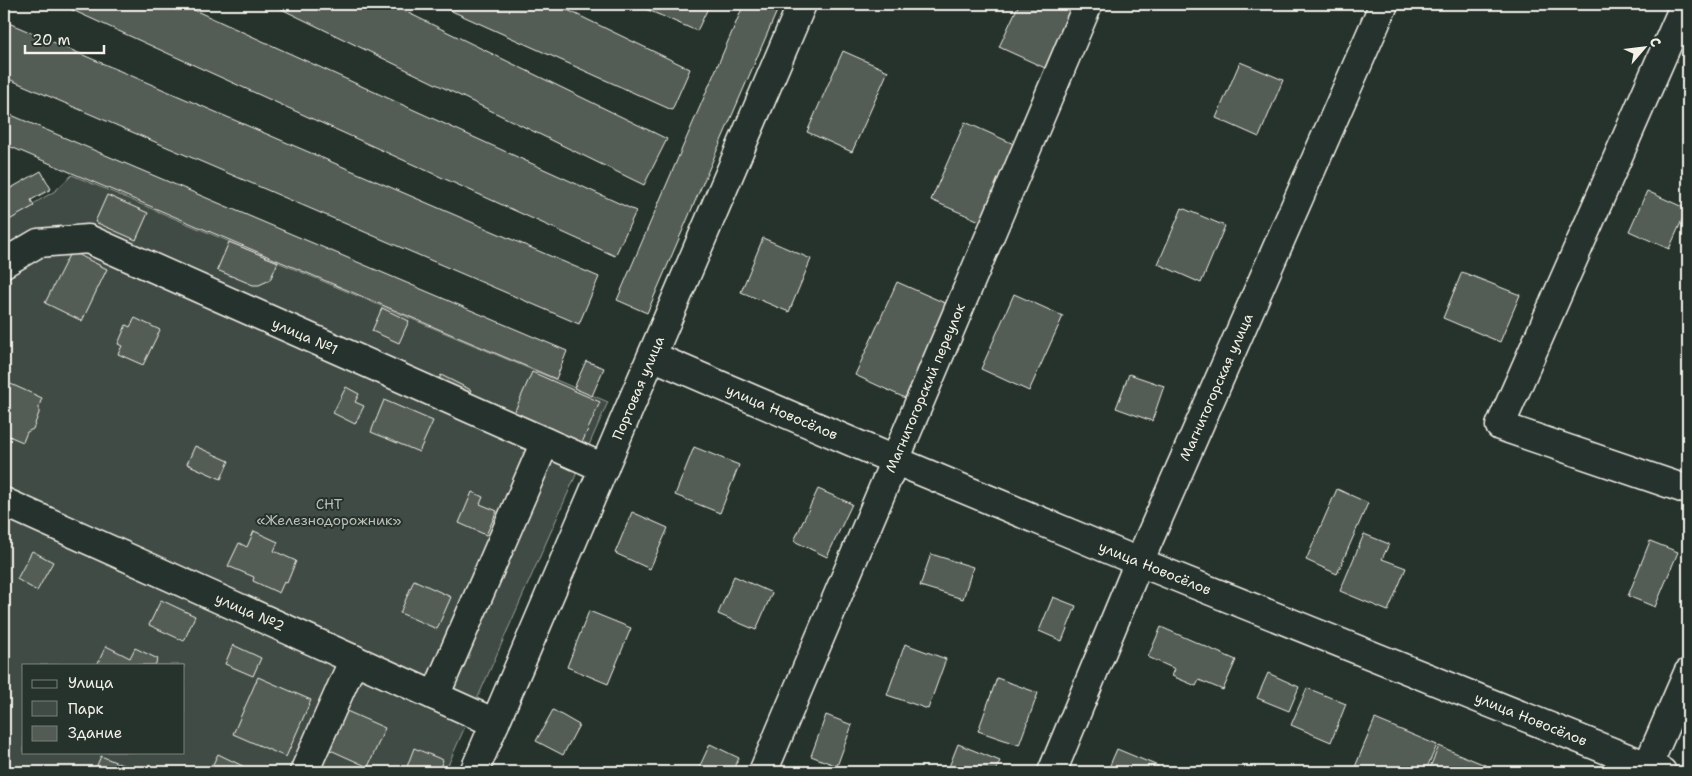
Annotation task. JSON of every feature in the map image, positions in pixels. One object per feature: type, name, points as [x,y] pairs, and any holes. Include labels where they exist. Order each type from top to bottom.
[{"type":"street","name":"Портовая улица","points":[[474,772],[802,4]]},
{"type":"street","name":"Магнитогорский переулок","points":[[763,772],[1088,4]]},
{"type":"street","name":"Магнитогорская улица","points":[[1052,772],[1139,562],[1384,4]]},
{"type":"street","points":[[1686,4],[1500,426],[1688,490]]},
{"type":"street","name":"улица №1","points":[[4,263],[38,243],[88,239],[604,468]]},
{"type":"street","name":"улица Новосёлов","points":[[652,356],[894,460],[1139,562],[1652,770]]},
{"type":"street","points":[[435,696],[545,442]]},
{"type":"street","name":"улица №2","points":[[4,502],[496,723]]},
{"type":"street","points":[[304,772],[354,659]]},
{"type":"street","points":[[1652,770],[1688,673]]},
{"type":"green space","name":"СНТ «Железнодорожник»","points":[[72,175],[608,402],[445,772],[4,772],[4,221],[55,191]]},
{"type":"building","points":[[59,4],[181,4],[636,211],[615,256]]},
{"type":"building","points":[[271,4],[390,4],[667,139],[644,185]]},
{"type":"building","points":[[436,4],[555,4],[690,69],[672,110]]},
{"type":"building","points":[[634,4],[710,4],[697,31]]},
{"type":"building","points":[[744,4],[780,4],[647,313],[617,300]]},
{"type":"building","points":[[1019,4],[1073,4],[1045,68],[999,47]]},
{"type":"building","points":[[4,21],[599,277],[579,324],[4,77]]},
{"type":"building","points":[[843,51],[888,71],[852,152],[807,132]]},
{"type":"building","points":[[1240,62],[1283,80],[1259,137],[1216,118]]},
{"type":"building","points":[[4,112],[567,351],[556,379],[4,144]]},
{"type":"building","points":[[965,122],[1016,145],[982,222],[931,200]]},
{"type":"building","points":[[41,171],[51,189],[31,200],[34,206],[4,223],[4,192]]},
{"type":"building","points":[[1647,191],[1687,209],[1669,249],[1629,231]]},
{"type":"building","points":[[107,195],[148,213],[136,240],[95,222]]},
{"type":"building","points":[[1182,208],[1225,226],[1201,283],[1158,264]]},
{"type":"building","points":[[763,238],[811,259],[789,312],[741,292]]},
{"type":"building","points":[[229,242],[278,262],[270,280],[259,285],[253,285],[217,270]]},
{"type":"building","points":[[71,251],[107,269],[82,321],[45,303]]},
{"type":"building","points":[[1462,272],[1520,295],[1500,342],[1443,318]]},
{"type":"building","points":[[897,282],[947,304],[905,398],[855,375]]},
{"type":"building","points":[[1014,294],[1063,316],[1029,391],[981,369]]},
{"type":"building","points":[[382,308],[409,321],[399,343],[372,331]]},
{"type":"building","points":[[135,318],[160,330],[143,365],[118,354],[122,346],[118,344],[126,325],[130,327]]},
{"type":"building","points":[[586,361],[604,368],[592,396],[574,388]]},
{"type":"building","points":[[532,372],[600,402],[578,452],[510,422]]},
{"type":"building","points":[[1129,374],[1164,386],[1152,421],[1116,408]]},
{"type":"building","points":[[441,375],[471,390],[465,402],[435,388]]},
{"type":"building","points":[[4,381],[42,398],[33,429],[27,432],[23,442],[4,434]]},
{"type":"building","points":[[346,387],[359,394],[355,402],[364,406],[355,424],[333,413]]},
{"type":"building","points":[[384,400],[433,421],[419,452],[371,432]]},
{"type":"building","points":[[195,446],[229,461],[221,479],[187,464]]},
{"type":"building","points":[[694,447],[739,465],[720,513],[675,495]]},
{"type":"building","points":[[818,489],[852,504],[827,557],[794,541]]},
{"type":"building","points":[[1337,489],[1368,503],[1337,574],[1306,560]]},
{"type":"building","points":[[472,492],[483,497],[480,504],[497,511],[486,535],[459,523]]},
{"type":"building","points":[[632,512],[668,528],[650,569],[615,553]]},
{"type":"building","points":[[254,531],[278,542],[274,551],[296,561],[287,583],[284,582],[279,593],[253,581],[254,577],[228,566],[239,543],[247,547]]},
{"type":"building","points":[[1364,534],[1389,544],[1382,559],[1406,568],[1388,611],[1340,591]]},
{"type":"building","points":[[1650,541],[1678,552],[1655,607],[1628,596]]},
{"type":"building","points":[[32,551],[53,562],[37,591],[17,579]]},
{"type":"building","points":[[931,554],[973,567],[963,599],[920,586]]},
{"type":"building","points":[[734,576],[772,593],[756,630],[718,614]]},
{"type":"building","points":[[414,580],[451,597],[437,629],[400,613]]},
{"type":"building","points":[[1053,597],[1076,606],[1062,641],[1039,631]]},
{"type":"building","points":[[161,600],[195,616],[184,641],[149,625]]},
{"type":"building","points":[[589,611],[631,628],[608,684],[567,667]]},
{"type":"building","points":[[1161,627],[1236,660],[1223,690],[1199,680],[1196,686],[1172,676],[1175,669],[1148,657]]},
{"type":"building","points":[[905,644],[946,659],[928,709],[887,695]]},
{"type":"building","points":[[233,645],[261,658],[253,676],[225,664]]},
{"type":"building","points":[[106,646],[130,658],[135,648],[158,659],[156,664],[97,664]]},
{"type":"building","points":[[1268,673],[1299,687],[1289,711],[1257,698]]},
{"type":"building","points":[[258,677],[311,700],[286,757],[233,734]]},
{"type":"building","points":[[997,678],[1038,693],[1019,745],[978,731]]},
{"type":"building","points":[[1307,688],[1346,704],[1331,742],[1291,725]]},
{"type":"building","points":[[342,709],[385,728],[368,767],[326,748]]},
{"type":"building","points":[[553,710],[579,725],[563,755],[536,741]]},
{"type":"building","points":[[826,715],[852,725],[837,766],[811,756]]},
{"type":"building","points":[[1375,719],[1437,745],[1425,772],[1368,772],[1355,767]]},
{"type":"building","points":[[710,744],[739,758],[732,772],[697,772]]},
{"type":"building","points":[[958,744],[1000,761],[995,772],[947,772]]},
{"type":"building","points":[[1439,746],[1502,772],[1428,772]]},
{"type":"building","points":[[414,748],[443,760],[438,772],[405,772]]},
{"type":"building","points":[[1117,749],[1158,766],[1156,772],[1107,772]]},
{"type":"building","points":[[218,754],[255,772],[209,772]]},
{"type":"building","points":[[101,756],[132,769],[130,772],[94,772]]},
{"type":"building","points":[[396,768],[405,772],[394,772]]}]
